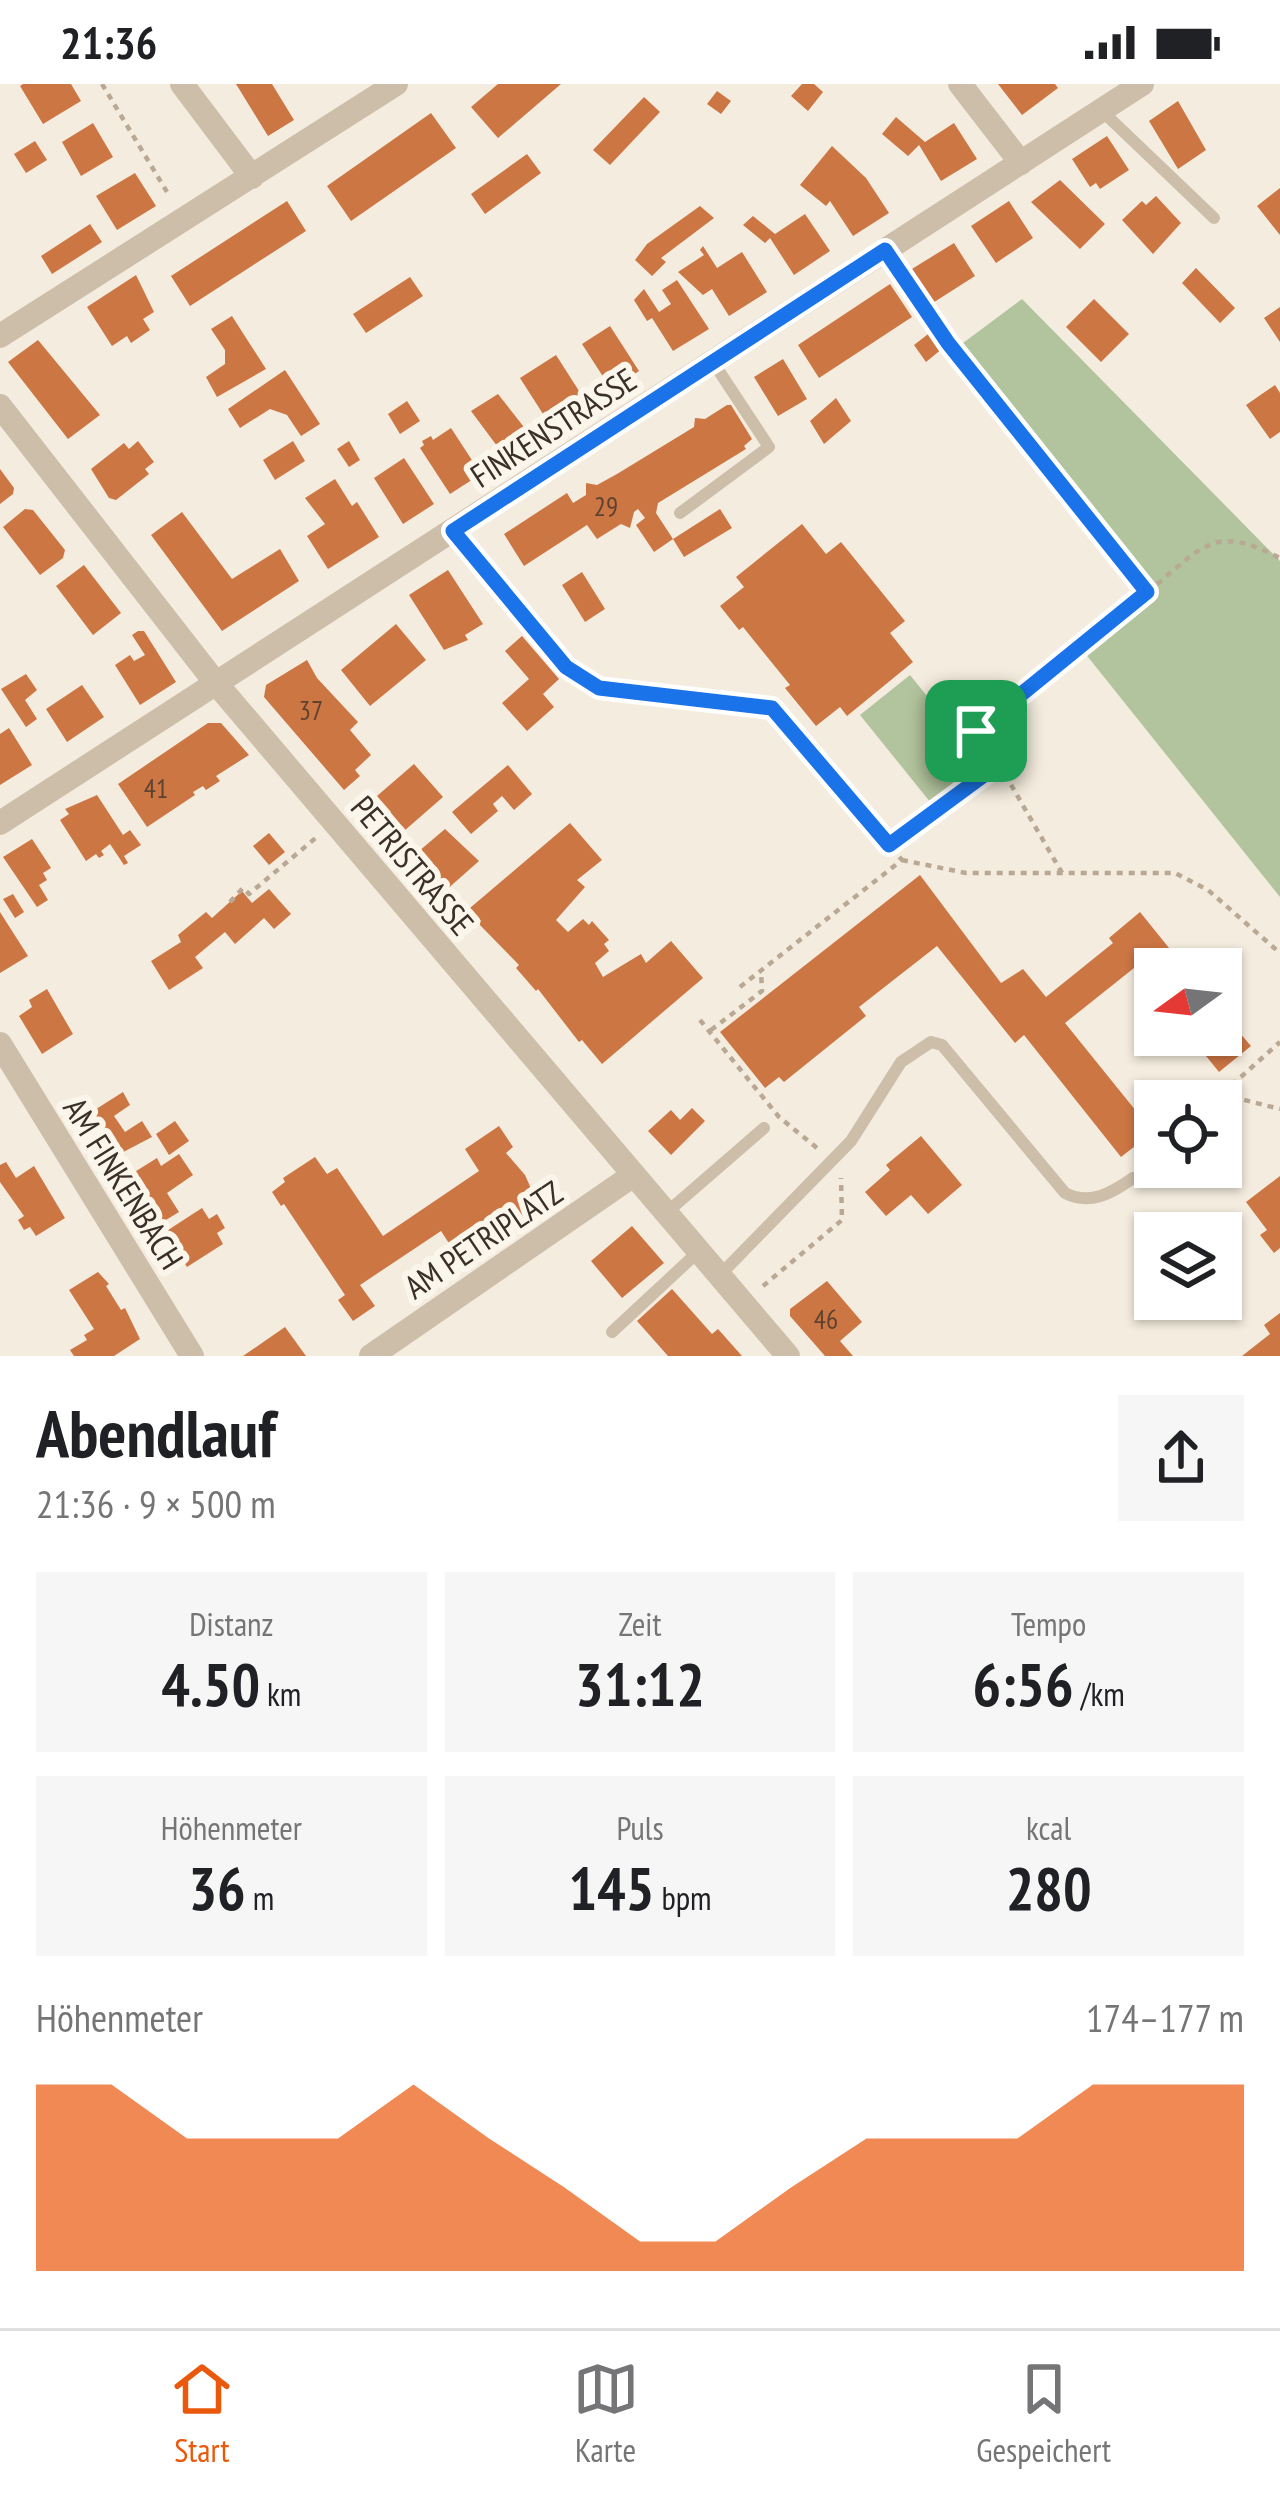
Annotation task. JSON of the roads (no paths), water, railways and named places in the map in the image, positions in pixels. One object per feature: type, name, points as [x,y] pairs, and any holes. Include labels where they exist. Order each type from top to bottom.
[{"type":"street","points":[[182,84],[252,177]]},
{"type":"street","points":[[0,336],[396,84]]},
{"type":"street","points":[[960,84],[1021,163]]},
{"type":"street","name":"FINKENSTRASSE","points":[[0,823],[1142,84]]},
{"type":"street","name":"PETRISTRASSE","points":[[0,406],[215,682],[788,1356]]},
{"type":"street","name":"AM FINKENBACH","points":[[0,1044],[192,1356]]},
{"type":"street","name":"AM PETRIPLATZ","points":[[370,1356],[632,1176]]},
{"type":"lane","points":[[1101,110],[1214,218]]},
{"type":"lane","points":[[680,513],[769,447],[712,362]]},
{"type":"lane","points":[[719,1276],[851,1141],[901,1062],[936,1042],[1065,1193],[1090,1199],[1117,1190],[1133,1178]]},
{"type":"lane","points":[[665,1214],[764,1128]]},
{"type":"lane","points":[[612,1332],[698,1252]]}]
